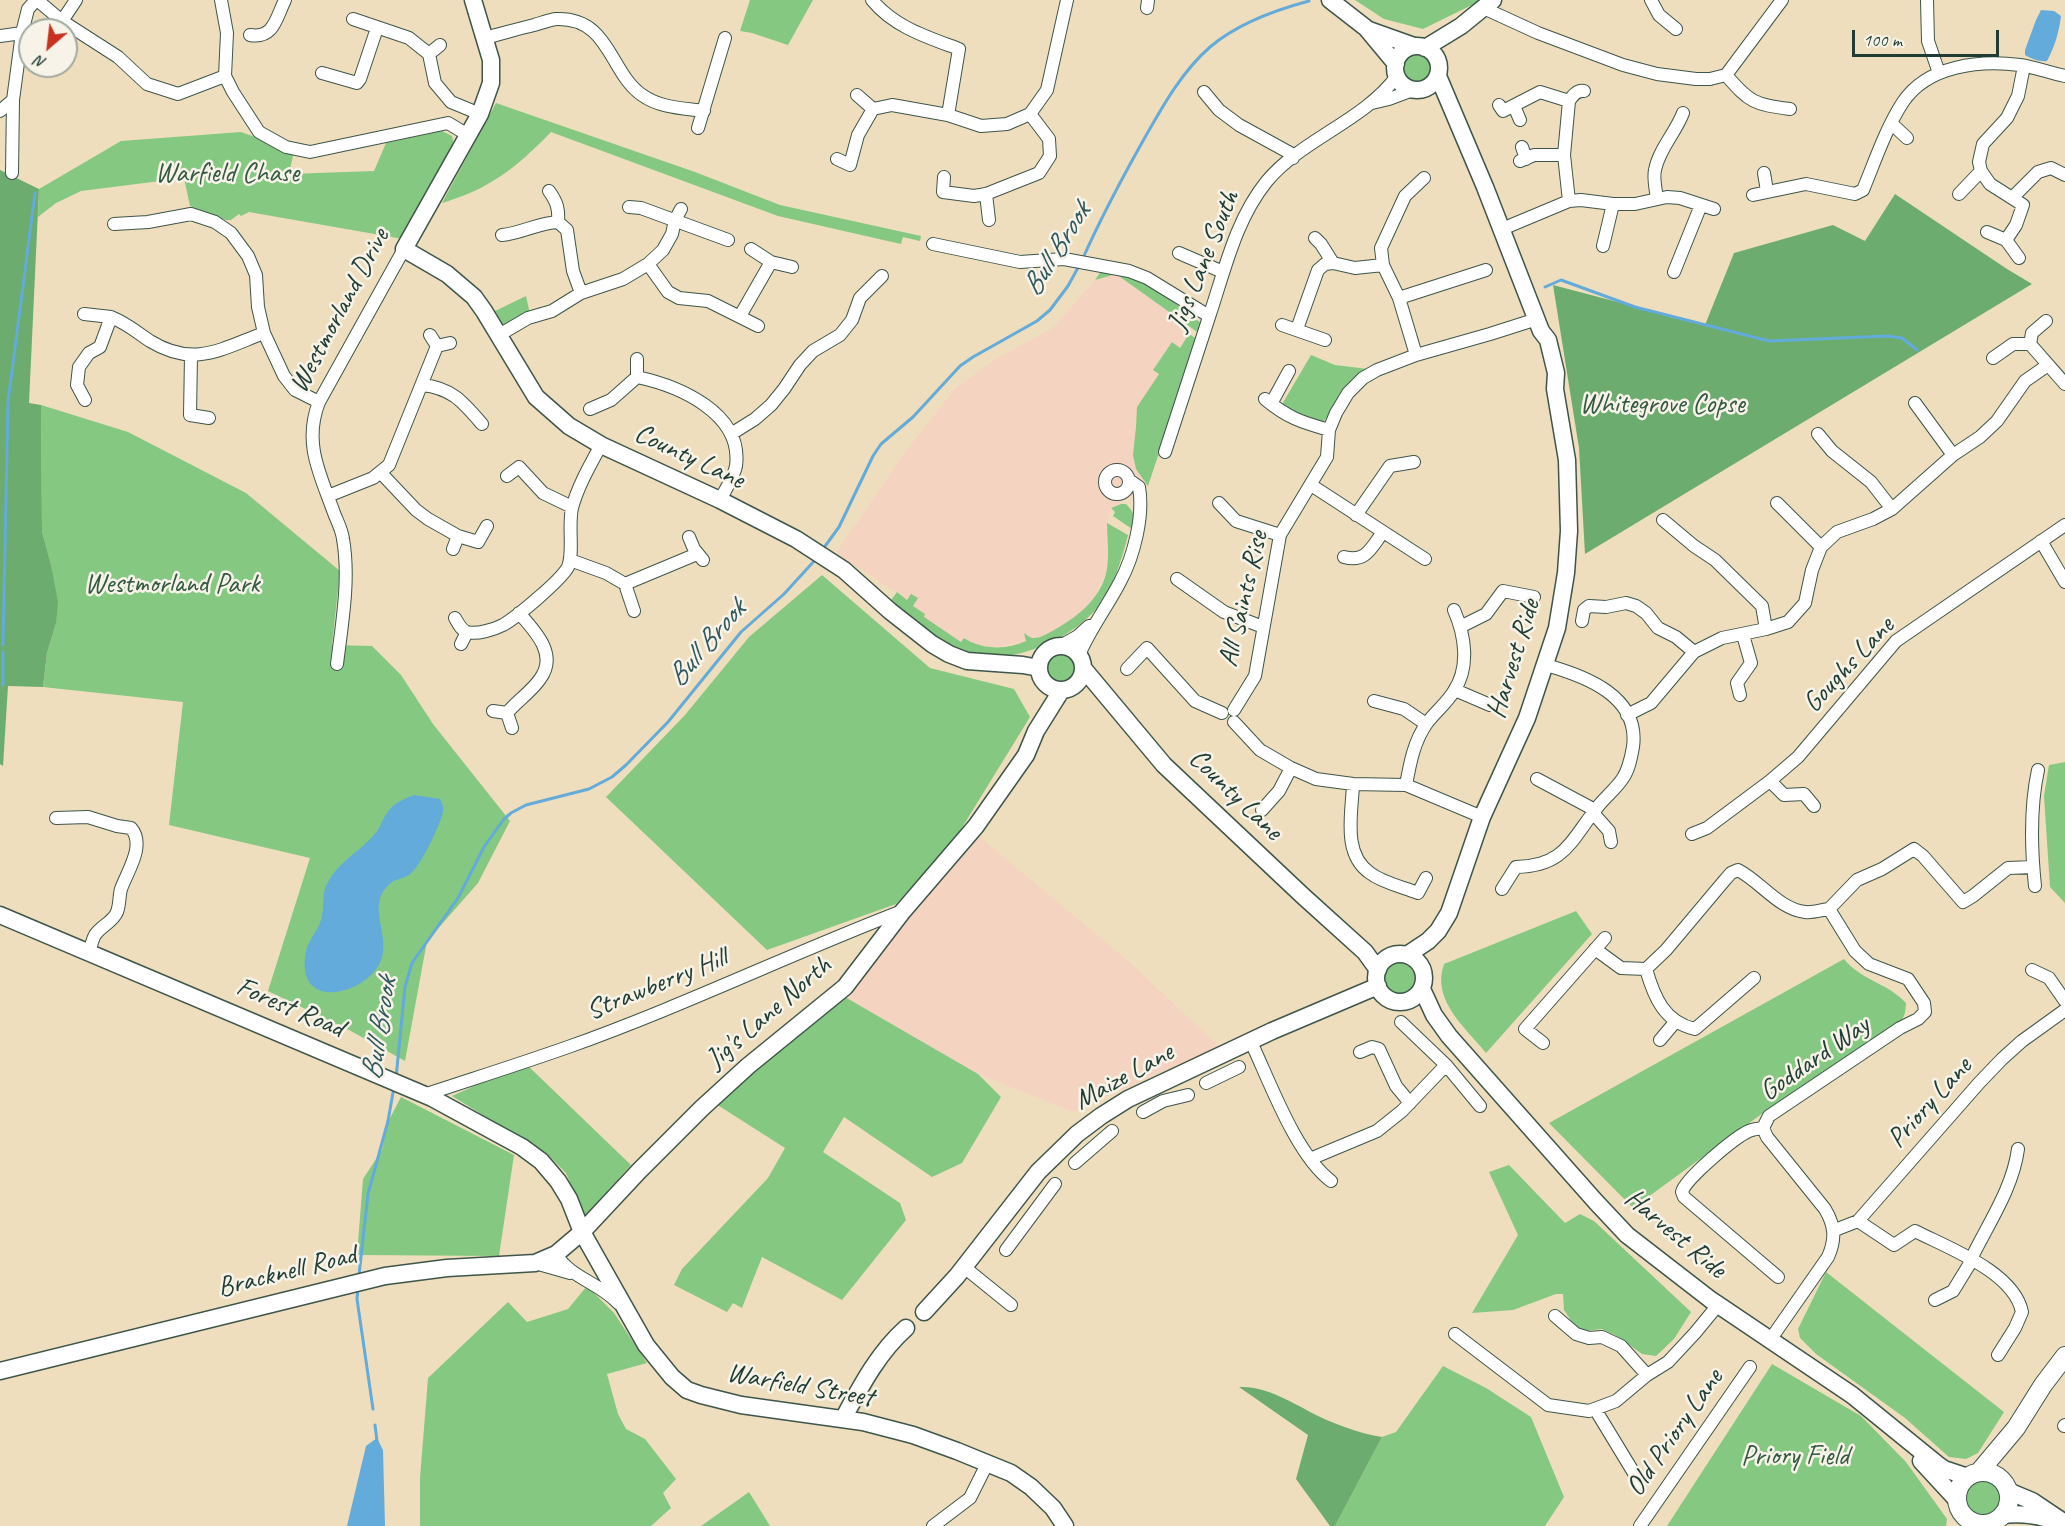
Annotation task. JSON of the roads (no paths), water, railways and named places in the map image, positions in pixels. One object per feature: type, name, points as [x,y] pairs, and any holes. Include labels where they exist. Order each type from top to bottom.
[{"type":"main road","points":[[2016,1428],[2007,1454],[2005,1485],[2009,1502],[2002,1515],[1995,1521],[1984,1525],[1975,1523],[1961,1514],[1960,1485],[1974,1475],[2016,1428],[2043,1384],[2065,1356]]},
{"type":"main road","points":[[1974,1475],[1992,1474],[2005,1485]]},
{"type":"street","points":[[26,18],[28,9],[36,0],[58,18]]},
{"type":"street","points":[[64,18],[76,0]]},
{"type":"street","points":[[221,0],[227,33],[225,76],[259,132],[286,147],[310,152],[448,123],[468,135]]},
{"type":"street","points":[[250,35],[260,36],[271,30],[285,0]]},
{"type":"street","name":"Westmorland Drive","points":[[337,663],[345,573],[343,538],[316,465],[311,438],[315,412],[480,114],[491,83],[492,72],[491,60],[473,0]]},
{"type":"street","points":[[872,0],[889,17],[913,32],[959,49],[948,115]]},
{"type":"street","points":[[837,159],[850,165],[858,135],[873,109],[892,105],[948,115],[981,126],[1008,124],[1030,114],[1047,90],[1067,0]]},
{"type":"street","points":[[1330,0],[1366,28],[1396,41],[1431,51],[1438,68]]},
{"type":"street","points":[[1652,0],[1659,15],[1676,29]]},
{"type":"street","points":[[1489,4],[1490,11],[1538,33],[1623,65],[1657,74],[1710,79],[1726,75],[1782,0]]},
{"type":"street","points":[[1927,0],[1928,41],[1939,72]]},
{"type":"street","points":[[1396,70],[1402,52],[1419,47],[1461,26],[1489,4]]},
{"type":"street","points":[[353,19],[409,38],[429,54],[435,83],[451,102],[480,114]]},
{"type":"street","points":[[484,38],[556,19],[587,26],[604,40],[627,80],[641,94],[660,104],[704,111]]},
{"type":"street","points":[[1366,28],[1406,87],[1417,90],[1434,82],[1438,68],[1461,26]]},
{"type":"street","points":[[321,73],[357,83],[377,28]]},
{"type":"street","points":[[78,31],[118,57],[147,84],[178,94],[225,76]]},
{"type":"street","points":[[0,36],[18,34]]},
{"type":"street","points":[[698,128],[725,38]]},
{"type":"street","points":[[429,54],[440,45]]},
{"type":"street","points":[[12,173],[13,100],[18,63]]},
{"type":"street","points":[[1753,195],[1806,184],[1855,194],[1863,190],[1904,101],[1920,84],[1939,72],[1971,64],[2024,66],[2065,76]]},
{"type":"street","points":[[2006,240],[2016,225],[2023,205],[1990,184],[1981,171],[1979,162],[1983,144],[2007,118],[2018,96],[2024,66]]},
{"type":"street","name":"Harvest Ride","points":[[1422,968],[1438,930],[1453,903],[1482,817],[1527,718],[1545,665],[1556,632],[1561,607],[1569,531],[1567,460],[1555,389],[1549,380],[1539,342],[1539,325],[1502,229],[1456,122],[1438,68]]},
{"type":"street","name":"Jigs Lane South","points":[[1165,452],[1223,272],[1246,210],[1268,180],[1293,158],[1371,103],[1389,87],[1396,70]]},
{"type":"street","points":[[1726,75],[1739,91],[1757,104],[1790,109]]},
{"type":"street","name":"Harvest Ride","points":[[1417,90],[1440,102],[1456,122]]},
{"type":"street","name":"Jigs Lane South","points":[[1371,103],[1417,90]]},
{"type":"street","points":[[1204,92],[1219,110],[1232,120],[1290,153],[1293,158]]},
{"type":"street","points":[[1499,105],[1503,111],[1540,92],[1569,101]]},
{"type":"street","points":[[1569,201],[1564,154],[1569,101],[1574,94],[1584,92]]},
{"type":"street","points":[[857,95],[873,109]]},
{"type":"street","points":[[0,111],[13,100]]},
{"type":"street","points":[[1514,106],[1520,120]]},
{"type":"street","points":[[1657,199],[1654,172],[1659,157],[1678,127],[1683,113]]},
{"type":"street","points":[[944,177],[943,192],[974,196],[986,194],[1039,172],[1050,156],[1049,139],[1030,114]]},
{"type":"street","points":[[1892,123],[1907,138]]},
{"type":"street","points":[[1523,156],[1564,154]]},
{"type":"street","points":[[2012,198],[2038,172],[2051,168],[2065,175]]},
{"type":"street","points":[[1959,194],[1981,171]]},
{"type":"street","points":[[1764,173],[1767,191]]},
{"type":"street","points":[[1416,355],[1399,298],[1383,265],[1381,248],[1405,196],[1424,178]]},
{"type":"street","points":[[549,191],[556,200],[559,210],[558,222]]},
{"type":"street","points":[[986,194],[989,220]]},
{"type":"street","points":[[1502,229],[1569,201],[1635,204],[1657,199],[1680,198],[1714,209]]},
{"type":"street","points":[[1603,246],[1613,204]]},
{"type":"street","points":[[1674,272],[1701,205]]},
{"type":"street","points":[[629,207],[678,215],[728,240]]},
{"type":"street","points":[[114,224],[148,222],[191,214],[215,222],[231,232],[248,256],[256,275],[258,307],[264,333],[284,376],[295,390],[319,402]]},
{"type":"street","points":[[499,335],[528,318],[552,311],[581,293],[623,279],[648,264],[663,250],[672,234],[678,215]]},
{"type":"street","points":[[502,235],[517,233],[544,222],[558,222],[567,230],[573,271],[581,293]]},
{"type":"street","points":[[1987,232],[2006,240],[2019,258]]},
{"type":"street","points":[[1315,238],[1333,263]]},
{"type":"street","points":[[933,244],[1020,261],[1064,260],[1129,271],[1147,278],[1209,316]]},
{"type":"street","name":"County Lane","points":[[404,249],[447,274],[474,297],[536,397],[569,426],[601,445],[720,500],[831,561],[932,644],[949,654],[967,661],[1042,668]]},
{"type":"street","points":[[751,249],[771,262],[792,267]]},
{"type":"street","points":[[1179,254],[1223,272]]},
{"type":"street","points":[[740,316],[771,262]]},
{"type":"street","points":[[1297,329],[1318,270],[1325,264],[1333,263],[1355,268],[1383,265]]},
{"type":"street","points":[[648,264],[668,292],[679,298],[708,301],[758,326]]},
{"type":"street","points":[[1399,298],[1486,270]]},
{"type":"street","points":[[731,434],[755,419],[771,405],[813,351],[840,335],[852,320],[860,298],[882,276]]},
{"type":"street","points":[[84,314],[111,317],[127,324],[150,341],[171,352],[191,356],[209,353],[264,333]]},
{"type":"street","points":[[85,400],[77,385],[79,367],[89,353],[100,347],[111,317]]},
{"type":"street","points":[[2030,344],[2032,333],[2046,321]]},
{"type":"street","points":[[1282,325],[1325,340]]},
{"type":"street","name":"All Saints Rise","points":[[1127,669],[1147,648],[1195,701],[1222,713],[1227,708],[1234,716],[1255,676],[1280,535],[1327,457],[1329,430],[1348,393],[1363,378],[1377,369],[1416,355],[1490,334],[1539,325]]},
{"type":"street","points":[[430,335],[437,346]]},
{"type":"street","points":[[437,346],[450,343]]},
{"type":"street","points":[[1993,358],[2013,344],[2030,344],[2065,384]]},
{"type":"street","points":[[328,496],[373,478],[389,465],[437,346]]},
{"type":"street","points":[[191,356],[187,418],[209,418]]},
{"type":"street","points":[[591,409],[611,400],[637,377],[637,359]]},
{"type":"street","points":[[1627,715],[1651,703],[1694,652],[1722,638],[1743,635],[1788,622],[1805,603],[1812,570],[1821,547],[1837,532],[1873,519],[1892,508],[1953,455],[1980,437],[1997,421],[2025,381],[2048,365]]},
{"type":"street","points":[[1289,371],[1268,401],[1297,421],[1329,430]]},
{"type":"street","points":[[637,377],[683,392],[709,408],[724,423],[731,434],[735,448],[736,467],[720,500]]},
{"type":"street","points":[[422,385],[436,386],[448,391],[461,401],[482,424]]},
{"type":"street","points":[[1915,403],[1953,455]]},
{"type":"street","points":[[1818,434],[1832,451],[1871,482],[1892,508]]},
{"type":"street","points":[[455,618],[467,632],[480,632],[502,626],[519,614],[566,571],[570,560],[569,528],[572,507],[584,476],[601,445]]},
{"type":"street","points":[[1356,515],[1390,466],[1414,462]]},
{"type":"street","points":[[507,476],[515,463],[543,493],[572,507]]},
{"type":"street","points":[[1067,689],[1081,677],[1081,662],[1099,616],[1121,581],[1131,556],[1142,508],[1139,487],[1129,480],[1126,473],[1117,470],[1108,473],[1104,483],[1109,491],[1115,494],[1127,489],[1129,480]]},
{"type":"street","points":[[381,473],[416,510],[458,536],[478,542],[488,526]]},
{"type":"street","points":[[1311,485],[1425,559]]},
{"type":"street","points":[[1123,492],[1132,501],[1140,519]]},
{"type":"street","points":[[1219,503],[1236,521],[1280,535]]},
{"type":"street","points":[[1777,503],[1821,547]]},
{"type":"street","points":[[1663,520],[1715,560],[1762,606],[1766,629]]},
{"type":"street","name":"Goughs Lane","points":[[1692,834],[1703,823],[1770,782],[1798,757],[1896,641],[2065,525]]},
{"type":"street","points":[[1344,557],[1354,560],[1366,555],[1383,532]]},
{"type":"street","points":[[453,549],[458,536]]},
{"type":"street","points":[[625,584],[660,569],[700,557],[689,537]]},
{"type":"street","points":[[2041,541],[2065,582]]},
{"type":"street","points":[[570,560],[606,573],[625,584],[634,611]]},
{"type":"street","points":[[1177,579],[1224,612],[1263,627]]},
{"type":"street","points":[[1462,626],[1486,614],[1503,591],[1534,597]]},
{"type":"street","points":[[1582,621],[1584,610],[1589,606],[1606,607],[1626,603],[1646,613],[1658,628],[1676,637],[1694,652]]},
{"type":"street","points":[[1406,785],[1411,754],[1426,724],[1455,690],[1461,674],[1465,646],[1462,626],[1454,610]]},
{"type":"street","points":[[507,713],[540,680],[548,655],[540,640],[519,614]]},
{"type":"street","points":[[1099,616],[1078,636],[1050,649],[1042,668],[1050,688],[1067,689],[1107,698]]},
{"type":"street","points":[[461,644],[467,632]]},
{"type":"street","points":[[1740,695],[1737,683],[1751,663],[1743,635]]},
{"type":"street","points":[[1060,646],[1068,648],[1081,662]]},
{"type":"street","name":"County Lane","points":[[1081,662],[1107,698],[1164,765],[1365,952],[1378,978]]},
{"type":"street","points":[[1502,889],[1516,867],[1540,865],[1561,854],[1623,778],[1631,760],[1634,737],[1627,715],[1616,699],[1600,686],[1575,674],[1545,665]]},
{"type":"street","name":"Jig's Lane North","points":[[582,1232],[702,1108],[748,1066],[845,987],[903,911],[976,826],[1026,755],[1042,708],[1042,668]]},
{"type":"street","name":"Jig's Lane North","points":[[1036,731],[1067,689]]},
{"type":"street","points":[[1455,690],[1490,705]]},
{"type":"street","points":[[1374,701],[1404,709],[1426,724]]},
{"type":"street","points":[[493,711],[507,713]]},
{"type":"street","points":[[507,713],[512,728]]},
{"type":"street","points":[[1234,716],[1260,750],[1316,779],[1353,784],[1406,785],[1482,817]]},
{"type":"street","points":[[1262,810],[1279,791],[1291,768]]},
{"type":"street","points":[[2035,886],[2033,794],[2038,770]]},
{"type":"street","points":[[1537,779],[1594,812],[1609,831],[1611,842]]},
{"type":"street","points":[[1770,782],[1784,795],[1804,794],[1814,806]]},
{"type":"street","points":[[1353,784],[1351,844],[1360,864],[1371,874],[1418,893],[1426,878]]},
{"type":"street","points":[[56,818],[88,817],[131,828],[135,832],[132,866],[121,889],[117,911],[112,920],[96,933],[89,952]]},
{"type":"street","points":[[1595,949],[1621,968],[1646,969],[1666,950],[1731,873],[1738,870],[1795,910],[1808,913],[1828,909],[1857,880],[1882,869],[1914,849],[1923,856],[1963,902],[2008,868],[2033,867]]},
{"type":"street","name":"Goddard Way","points":[[1828,909],[1855,951],[1869,964],[1908,979],[1924,1003],[1925,1012],[1918,1019],[1900,1028],[1769,1116],[1763,1128],[1767,1137],[1825,1209],[1835,1230]]},
{"type":"street","name":"Strawberry Hill","points":[[424,1095],[578,1043],[903,911]]},
{"type":"street","name":"Forest Road","points":[[0,915],[395,1082],[506,1137],[541,1161],[550,1170],[564,1190],[582,1232]]},
{"type":"street","name":"County Lane","points":[[1334,923],[1355,937],[1400,956]]},
{"type":"street","name":"Harvest Ride","points":[[1400,956],[1428,941],[1438,930]]},
{"type":"street","points":[[1543,1043],[1525,1029],[1605,938]]},
{"type":"street","points":[[1400,956],[1416,960],[1422,968],[1424,977],[1422,989],[1410,1000],[1401,1002],[1386,997],[1378,978],[1384,961],[1400,956]]},
{"type":"street","points":[[1646,969],[1659,1005],[1676,1021],[1695,1029],[1754,978]]},
{"type":"street","points":[[2032,970],[2049,978],[2065,1001]]},
{"type":"street","name":"Maize Lane","points":[[924,1312],[964,1267],[1038,1172],[1077,1134],[1128,1099],[1160,1094],[1212,1060],[1378,978]]},
{"type":"street","name":"Harvest Ride","points":[[1422,989],[1434,1015],[1449,1036]]},
{"type":"street","name":"Harvest Ride","points":[[1401,1002],[1431,1019],[1449,1036],[1628,1235],[1718,1305],[1852,1395],[1944,1469],[1974,1475]]},
{"type":"street","name":"Priory Lane","points":[[1835,1230],[1858,1221],[1978,1083],[2022,1041],[2065,1010]]},
{"type":"street","points":[[1660,1040],[1676,1021]]},
{"type":"street","points":[[1401,1022],[1446,1065],[1480,1106]]},
{"type":"street","points":[[1251,1041],[1298,1142],[1319,1172],[1331,1181]]},
{"type":"street","points":[[1360,1052],[1372,1047],[1379,1049],[1396,1086],[1410,1103]]},
{"type":"street","points":[[1212,1060],[1220,1076]]},
{"type":"street","points":[[1310,1159],[1377,1131],[1410,1103],[1446,1065]]},
{"type":"street","points":[[1206,1083],[1239,1067]]},
{"type":"street","points":[[1143,1112],[1160,1094],[1188,1095]]},
{"type":"street","points":[[1763,1128],[1751,1130],[1738,1137],[1688,1180],[1682,1192],[1684,1197],[1778,1277]]},
{"type":"street","points":[[1075,1163],[1112,1131]]},
{"type":"street","points":[[1077,1134],[1090,1149]]},
{"type":"street","points":[[1935,1300],[1953,1291],[1972,1260],[2010,1183],[2018,1149]]},
{"type":"street","points":[[1006,1250],[1055,1184]]},
{"type":"street","points":[[1021,1193],[1039,1206]]},
{"type":"street","points":[[1858,1221],[1894,1245],[1915,1232],[1972,1260],[2014,1291],[2022,1312],[2020,1320],[1998,1355]]},
{"type":"street","points":[[1770,1340],[1828,1257],[1834,1242],[1835,1230]]},
{"type":"street","name":"Bracknell Road","points":[[0,1371],[385,1276],[447,1268],[535,1263],[556,1254],[582,1232]]},
{"type":"street","name":"Warfield Street","points":[[582,1232],[646,1345],[672,1377],[687,1390],[741,1405],[777,1412],[843,1419],[913,1435],[988,1462],[1011,1473],[1031,1487],[1053,1508],[1065,1526]]},
{"type":"street","points":[[556,1254],[562,1264],[603,1290],[627,1313]]},
{"type":"street","points":[[535,1263],[577,1275]]},
{"type":"street","points":[[964,1267],[1011,1305]]},
{"type":"street","points":[[1455,1334],[1548,1405],[1589,1411],[1616,1401],[1647,1375],[1668,1362],[1718,1305]]},
{"type":"street","points":[[1556,1316],[1576,1334],[1589,1338],[1602,1337],[1621,1346],[1647,1375]]},
{"type":"street","points":[[843,1419],[872,1367],[891,1342],[906,1328]]},
{"type":"street","name":"Old Priory Lane","points":[[1640,1526],[1750,1367]]},
{"type":"street","points":[[1595,1409],[1640,1483]]},
{"type":"street","name":"Harvest Ride","points":[[1901,1435],[1961,1514]]},
{"type":"street","points":[[933,1526],[970,1498],[988,1462]]},
{"type":"street","points":[[2005,1485],[2065,1524]]},
{"type":"street","points":[[2002,1515],[2019,1513],[2040,1516],[2065,1524]]},
{"type":"water","points":[[2041,10],[2054,11],[2061,16],[2056,39],[2047,61],[2036,60],[2025,55]]},
{"type":"water","points":[[414,795],[440,799],[443,812],[434,836],[419,864],[409,875],[389,885],[380,898],[383,954],[379,965],[370,976],[349,989],[327,992],[317,989],[305,972],[305,957],[307,947],[321,920],[327,884],[337,870],[376,832],[392,807]]},
{"type":"water","points":[[377,1438],[383,1450],[385,1526],[347,1526],[366,1446]]},
{"type":"waterway","name":"Bull Brook","points":[[1083,258],[1139,148],[1170,94],[1189,69],[1210,47],[1232,31],[1270,13],[1309,1]]},
{"type":"waterway","points":[[3,645],[8,402],[35,193]]},
{"type":"waterway","name":"Bull Brook","points":[[823,549],[839,527],[881,444],[913,417],[960,366],[1037,321],[1050,310],[1068,286],[1080,264]]},
{"type":"waterway","points":[[1545,287],[1561,280],[1635,307],[1769,341],[1887,336],[1902,338],[1917,350]]},
{"type":"waterway","name":"Bull Brook","points":[[396,1078],[405,987],[412,963],[458,898],[484,847],[504,819],[526,805],[589,789],[612,777],[668,722],[741,632],[784,594],[816,559]]},
{"type":"waterway","points":[[3,652],[3,685]]},
{"type":"waterway","name":"Bull Brook","points":[[359,1275],[368,1194],[388,1121],[394,1087]]},
{"type":"waterway","name":"Bull Brook","points":[[358,1288],[357,1299],[373,1409]]},
{"type":"waterway","name":"Bull Brook","points":[[375,1425],[377,1441]]},
{"type":"park label","name":"Warfield Chase","points":[[227,174]]},
{"type":"park label","name":"Whitegrove Copse","points":[[1662,405]]},
{"type":"park label","name":"Westmorland Park","points":[[172,585]]},
{"type":"park label","name":"Priory Field","points":[[1795,1457]]}]
